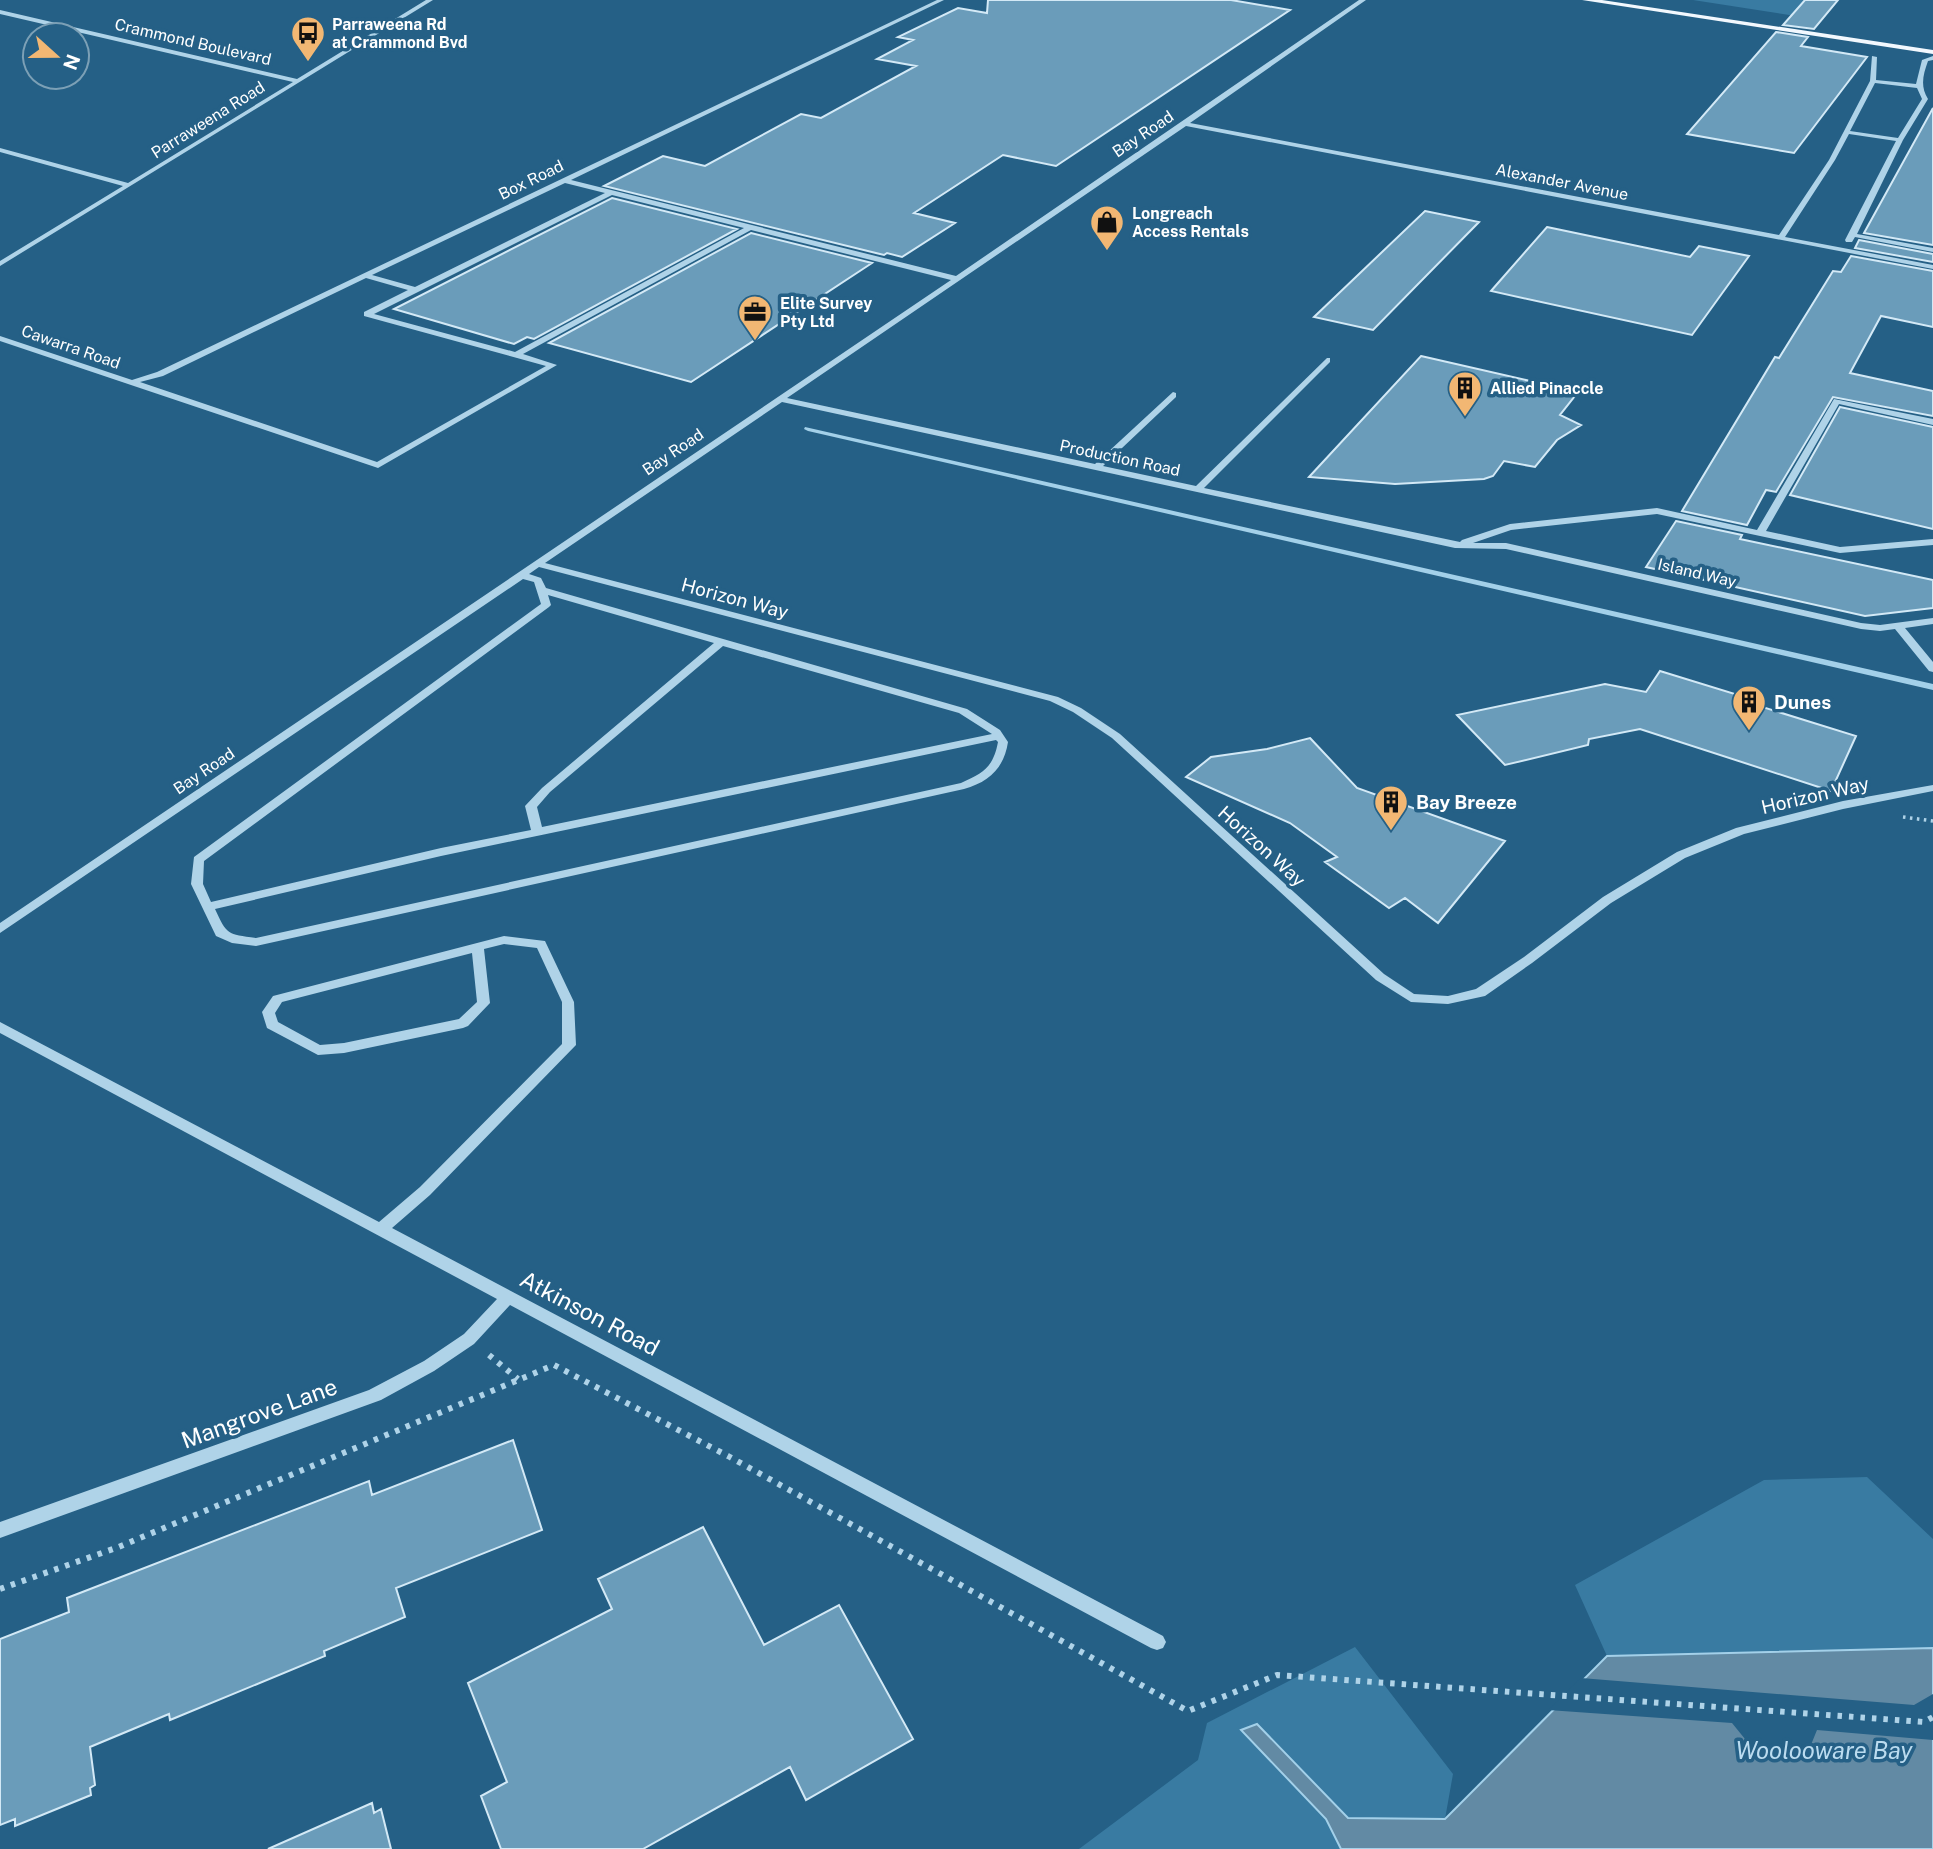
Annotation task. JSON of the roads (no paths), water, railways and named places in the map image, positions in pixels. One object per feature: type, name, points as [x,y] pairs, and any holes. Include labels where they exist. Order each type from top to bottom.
[{"type":"main road","points":[[1586,0],[1933,52]]},
{"type":"main road","points":[[1646,0],[1933,43]]},
{"type":"street","name":"Parraweena Road","points":[[0,264],[430,0]]},
{"type":"street","name":"Box Road","points":[[133,383],[160,374],[941,0]]},
{"type":"street","name":"Bay Road","points":[[0,929],[1185,124],[1363,0]]},
{"type":"street","name":"Crammond Boulevard","points":[[0,12],[298,81]]},
{"type":"street","points":[[1780,237],[1832,160],[1873,81],[1874,57]]},
{"type":"street","points":[[1843,250],[1925,99],[1919,86],[1925,60],[1933,58]]},
{"type":"street","points":[[1873,81],[1919,86]]},
{"type":"street","name":"Alexander Avenue","points":[[1185,124],[1933,267]]},
{"type":"street","points":[[1846,132],[1900,141]]},
{"type":"street","points":[[0,150],[128,185]]},
{"type":"street","points":[[563,180],[748,229],[957,279]]},
{"type":"street","points":[[611,193],[367,314],[516,355],[748,229]]},
{"type":"street","points":[[1853,235],[1933,250]]},
{"type":"street","points":[[366,275],[415,290]]},
{"type":"street","name":"Cawarra Road","points":[[0,338],[378,465],[553,365],[516,355]]},
{"type":"street","points":[[1198,489],[1326,360]]},
{"type":"street","points":[[1097,467],[1173,395]]},
{"type":"street","name":"Production Road","points":[[780,399],[1455,545]]},
{"type":"street","points":[[1760,533],[1838,401],[1933,422]]},
{"type":"street","points":[[1455,545],[1510,527],[1657,511],[1840,550],[1933,542]]},
{"type":"street","name":"Island Way","points":[[1455,545],[1506,546],[1861,626],[1880,628],[1933,621]]},
{"type":"street","name":"Horizon Way","points":[[537,564],[1054,699],[1077,710],[1116,736],[1380,976],[1411,998],[1448,1000],[1480,993],[1607,900],[1681,855],[1740,831],[1843,805],[1933,788]]},
{"type":"street","points":[[521,575],[538,580],[544,591],[546,605],[198,860],[197,884],[220,933],[232,939],[256,942],[964,786],[994,770],[1001,756],[1003,742],[999,737],[981,721],[963,711],[544,591]]},
{"type":"street","points":[[1898,626],[1933,670]]},
{"type":"street","points":[[537,832],[531,806],[546,790],[720,643]]},
{"type":"street","points":[[207,907],[537,832],[999,737]]},
{"type":"street","points":[[382,1229],[435,1182],[569,1045],[568,1002],[541,944],[504,940],[278,999],[268,1012],[272,1025],[318,1050],[344,1048],[463,1023],[484,1003],[478,947]]},
{"type":"street","name":"Atkinson Road","points":[[0,1027],[1157,1642]]},
{"type":"street","name":"Mangrove Lane","points":[[0,1530],[375,1395],[429,1366],[469,1339],[509,1296]]},
{"type":"water","name":"Woolooware Bay","points":[[1933,1648],[1933,1849],[1341,1849],[1326,1819],[1241,1730],[1257,1724],[1348,1818],[1445,1819],[1607,1656]]},
{"type":"waterway","points":[[808,429],[1933,687]]},
{"type":"place","name":"Parraweena Rd at Crammond Bvd","points":[[308,63]]},
{"type":"place","name":"Longreach Access Rentals","points":[[1107,252]]},
{"type":"place","name":"Elite Survey Pty Ltd","points":[[755,342]]},
{"type":"place","name":"Allied Pinaccle","points":[[1465,418]]},
{"type":"place","name":"Dunes","points":[[1749,732]]},
{"type":"place","name":"Bay Breeze","points":[[1391,832]]}]
